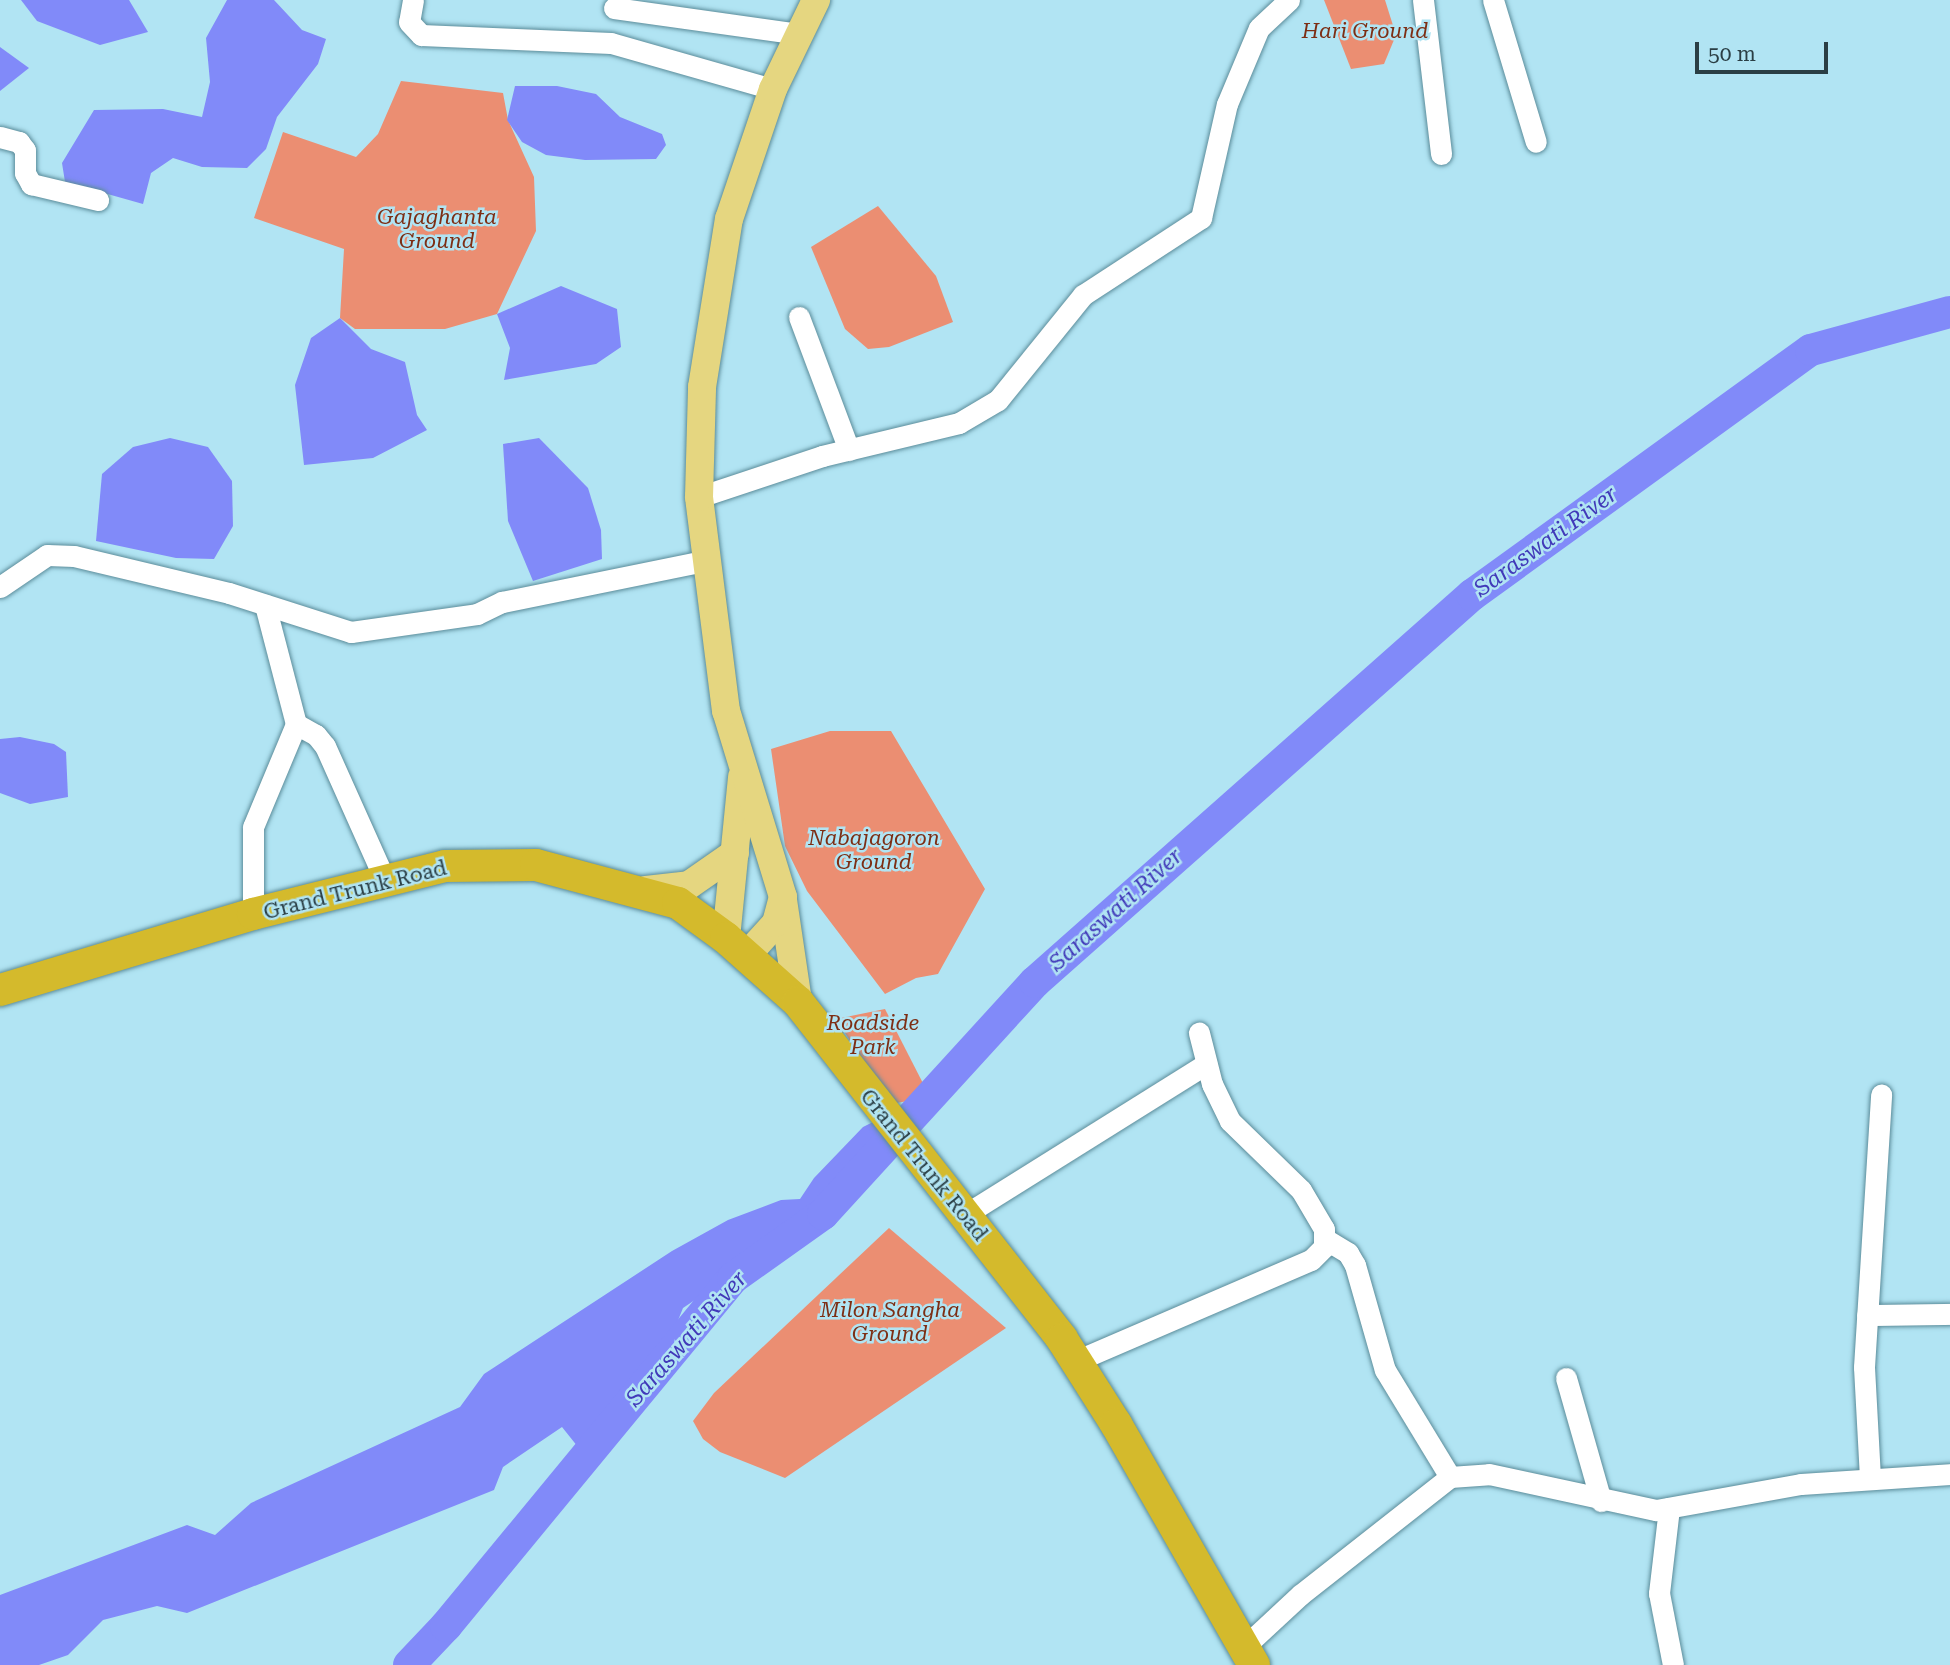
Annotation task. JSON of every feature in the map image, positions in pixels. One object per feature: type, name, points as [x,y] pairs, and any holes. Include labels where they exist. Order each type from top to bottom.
[{"type":"highway","name":"Grand Trunk Road","points":[[0,990],[253,914],[384,878],[445,866],[499,863],[536,865],[643,891],[678,904],[737,947],[798,1002],[869,1097],[966,1214],[1076,1361],[1249,1656]]},
{"type":"main road","points":[[798,1002],[783,897],[742,771],[726,711],[704,561],[699,497],[702,387],[717,274],[729,219],[773,89],[816,0]]},
{"type":"main road","points":[[737,947],[735,852],[742,771]]},
{"type":"main road","points":[[643,891],[673,890],[689,885],[735,852]]},
{"type":"main road","points":[[737,947],[776,923],[783,897]]},
{"type":"street","points":[[413,0],[409,22],[421,35],[611,43],[773,89]]},
{"type":"street","points":[[699,497],[849,450],[936,430],[981,412],[998,400],[1083,295],[1201,218],[1227,104],[1259,28],[1289,0]]},
{"type":"street","points":[[1423,0],[1441,154]]},
{"type":"street","points":[[1493,0],[1536,142]]},
{"type":"street","points":[[611,43],[615,4],[800,34]]},
{"type":"street","points":[[0,137],[19,142],[25,150],[25,173],[31,184],[98,200]]},
{"type":"street","points":[[799,317],[849,450]]},
{"type":"street","points":[[0,587],[47,555],[74,556],[265,605],[351,632],[478,614],[502,602],[704,561]]},
{"type":"street","points":[[253,914],[253,827],[296,724],[265,605]]},
{"type":"street","points":[[296,724],[316,735],[325,747],[384,878]]},
{"type":"street","points":[[1076,1361],[1320,1254],[1325,1239],[1319,1219],[1301,1190],[1230,1121],[1206,1064],[1199,1033]]},
{"type":"street","points":[[966,1214],[1206,1064]]},
{"type":"street","points":[[1870,1478],[1865,1403],[1867,1315],[1881,1095]]},
{"type":"street","points":[[1325,1239],[1348,1253],[1355,1265],[1385,1370],[1450,1477]]},
{"type":"street","points":[[1867,1315],[1950,1314]]},
{"type":"street","points":[[1566,1378],[1601,1501]]},
{"type":"street","points":[[1249,1656],[1332,1569],[1450,1477],[1489,1474],[1641,1509],[1669,1508],[1801,1484],[1950,1474]]},
{"type":"street","points":[[1669,1508],[1659,1593],[1674,1665]]},
{"type":"green space","name":"Hari Ground","points":[[1324,0],[1385,0],[1396,35],[1384,64],[1351,69]]},
{"type":"green space","name":"Gajaghanta Ground","points":[[401,81],[503,93],[508,120],[534,177],[536,231],[497,314],[445,329],[355,329],[340,318],[344,249],[254,218],[283,132],[356,157],[378,134]]},
{"type":"green space","points":[[878,206],[936,276],[953,322],[889,347],[868,349],[845,329],[811,247]]},
{"type":"green space","name":"Nabajagoron Ground","points":[[830,731],[891,731],[985,889],[938,974],[916,978],[885,994],[807,891],[785,846],[771,749]]},
{"type":"green space","name":"Roadside Park","points":[[885,1009],[930,1097],[891,1104],[836,1019]]},
{"type":"green space","name":"Milon Sangha Ground","points":[[889,1228],[1006,1328],[785,1478],[720,1452],[703,1439],[693,1421],[714,1393]]},
{"type":"water","points":[[21,0],[129,0],[148,32],[100,45],[37,21]]},
{"type":"water","points":[[227,0],[274,0],[302,30],[326,39],[318,64],[277,117],[266,149],[247,168],[202,167],[173,158],[151,173],[143,204],[65,182],[62,163],[94,110],[163,109],[202,117],[210,82],[206,38]]},
{"type":"water","points":[[0,47],[29,68],[0,91]]},
{"type":"water","points":[[515,86],[557,86],[596,94],[620,117],[662,134],[666,145],[656,159],[585,160],[546,155],[522,142],[507,120]]},
{"type":"water","points":[[561,286],[617,309],[621,347],[596,364],[504,380],[510,348],[497,314]]},
{"type":"water","points":[[340,318],[371,349],[405,362],[417,415],[427,430],[373,458],[304,465],[295,385],[311,338]]},
{"type":"water","points":[[170,438],[208,447],[232,481],[233,526],[214,559],[176,558],[96,541],[102,474],[133,447]]},
{"type":"water","points":[[539,438],[588,488],[601,530],[602,559],[533,581],[508,521],[503,444]]},
{"type":"water","points":[[20,737],[54,744],[66,752],[68,797],[30,804],[0,793],[0,739]]},
{"type":"water","points":[[875,1121],[891,1140],[823,1214],[683,1308],[658,1370],[586,1457],[562,1427],[503,1467],[494,1490],[187,1613],[157,1606],[103,1620],[68,1655],[39,1665],[0,1665],[0,1595],[187,1525],[215,1535],[251,1503],[460,1407],[484,1374],[672,1251],[728,1220],[781,1200],[800,1199],[814,1178],[863,1127]]},
{"type":"waterway","name":"Saraswati River","points":[[409,1665],[446,1626],[733,1278],[823,1214],[1035,982],[1472,595],[1811,350],[1950,312]]}]
